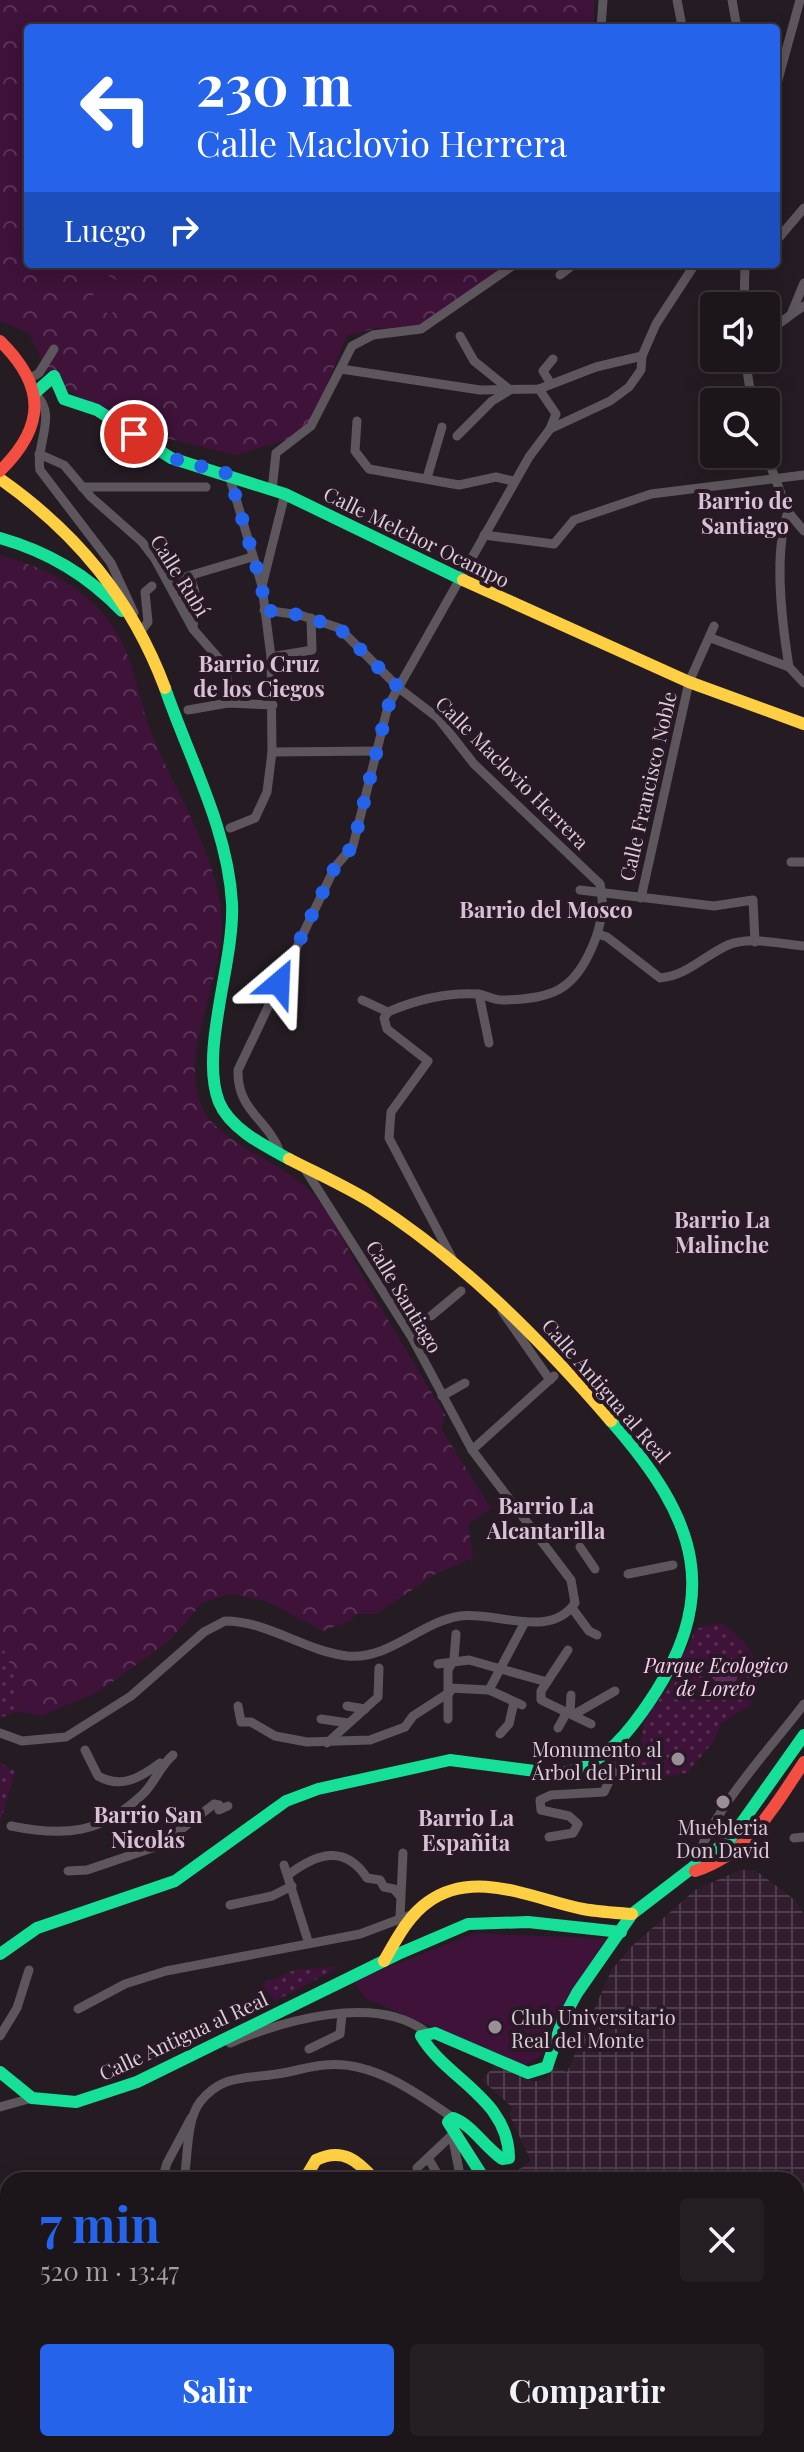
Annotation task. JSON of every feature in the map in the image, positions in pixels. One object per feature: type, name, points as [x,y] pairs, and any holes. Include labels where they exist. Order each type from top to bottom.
[{"type":"main road","points":[[0,341],[31,378],[36,394],[28,437],[20,455],[0,471]]},
{"type":"main road","name":"Calle Melchor Ocampo","points":[[36,394],[54,376],[64,399],[97,410],[171,458],[278,492],[459,580],[689,682],[804,724]]},
{"type":"main road","points":[[0,479],[25,495],[80,544],[121,598],[141,631]]},
{"type":"main road","points":[[0,538],[44,552],[81,573],[104,591],[141,631]]},
{"type":"main road","name":"Calle Antigua al Real","points":[[0,1954],[20,1936],[43,1926],[139,1897],[176,1880],[299,1795],[444,1761],[478,1760],[551,1774],[573,1772],[604,1755],[647,1706],[683,1649],[691,1615],[685,1535],[670,1496],[643,1458],[569,1373],[489,1291],[452,1258],[366,1199],[280,1152],[230,1119],[213,1085],[213,1053],[230,958],[233,902],[229,879],[219,832],[141,631]]},
{"type":"main road","points":[[480,2172],[464,2145],[452,2135],[448,2122],[453,2118],[466,2122],[492,2155],[509,2158],[509,2142],[493,2111],[477,2090],[430,2051],[421,2036],[426,2032],[516,2068],[539,2072],[547,2067],[563,2019],[577,1993],[632,1914],[692,1872],[731,1838],[804,1735]]},
{"type":"main road","points":[[692,1872],[716,1867],[737,1852],[804,1762]]},
{"type":"main road","points":[[384,1961],[416,1913],[437,1896],[464,1887],[514,1891],[584,1909],[632,1914]]},
{"type":"main road","name":"Calle Antigua al Real","points":[[32,2098],[76,2102],[126,2086],[384,1961],[468,1924],[528,1922],[621,1932]]},
{"type":"main road","points":[[0,2072],[17,2089],[32,2098]]},
{"type":"main road","points":[[305,2172],[314,2159],[331,2154],[355,2158],[368,2172]]},
{"type":"street","points":[[601,24],[603,0]]},
{"type":"street","points":[[677,0],[682,24]]},
{"type":"street","points":[[732,0],[736,24]]},
{"type":"street","points":[[780,72],[800,0]]},
{"type":"street","points":[[780,236],[804,208]]},
{"type":"street","points":[[262,586],[278,492],[276,453],[311,426],[352,346],[384,333],[421,329],[509,268]]},
{"type":"street","points":[[560,275],[569,268]]},
{"type":"street","points":[[550,429],[610,401],[629,387],[641,370],[642,356],[656,324],[692,268]]},
{"type":"street","points":[[744,292],[745,268]]},
{"type":"street","points":[[745,278],[753,268]]},
{"type":"street","points":[[780,325],[792,312],[804,283]]},
{"type":"street","points":[[792,312],[804,306]]},
{"type":"street","points":[[460,336],[474,361],[510,390]]},
{"type":"street","points":[[31,378],[39,373],[54,349]]},
{"type":"street","points":[[341,369],[480,390],[539,389],[596,367],[642,356]]},
{"type":"street","points":[[551,384],[543,367],[553,359]]},
{"type":"street","points":[[280,1152],[274,1137],[242,1101],[238,1070],[335,867],[353,846],[388,706],[513,481],[550,429],[556,414],[539,389]]},
{"type":"street","points":[[457,436],[492,401],[510,390]]},
{"type":"street","points":[[36,394],[47,415],[39,454],[43,476],[80,518],[111,563],[129,596],[141,631]]},
{"type":"street","points":[[357,421],[355,451],[369,469],[459,485],[496,477],[513,481]]},
{"type":"street","points":[[427,478],[442,427]]},
{"type":"street","name":"Calle Rubí","points":[[39,454],[64,465],[82,487],[142,542],[193,629],[220,660],[227,677],[228,703]]},
{"type":"street","points":[[773,468],[788,512],[804,531]]},
{"type":"street","points":[[229,474],[262,586],[271,657],[273,705],[267,792],[255,818],[230,828]]},
{"type":"street","points":[[484,535],[554,544],[574,520],[651,494],[804,475]]},
{"type":"street","points":[[82,487],[206,487]]},
{"type":"street","points":[[788,512],[782,529],[782,624],[789,667]]},
{"type":"street","points":[[168,582],[252,557]]},
{"type":"street","points":[[190,576],[195,592],[193,629]]},
{"type":"street","points":[[141,631],[148,622],[145,592],[152,586]]},
{"type":"street","name":"Calle Maclovio Herrera","points":[[264,610],[311,618],[339,628],[400,689],[438,718],[474,764],[600,884],[603,895]]},
{"type":"street","points":[[271,657],[312,650],[311,618]]},
{"type":"street","name":"Calle Francisco Noble","points":[[641,898],[689,682],[714,626]]},
{"type":"street","points":[[711,638],[789,667],[804,683]]},
{"type":"street","points":[[188,710],[228,703],[273,705]]},
{"type":"street","points":[[272,752],[378,751]]},
{"type":"street","points":[[791,862],[804,862]]},
{"type":"street","points":[[580,890],[714,906],[753,900],[755,942]]},
{"type":"street","points":[[452,1258],[389,1138],[391,1112],[428,1061],[387,1029],[384,1018],[388,1012],[439,997],[479,994],[499,1000],[554,994],[566,988],[579,977],[598,934],[603,895]]},
{"type":"street","points":[[598,934],[607,937],[654,976],[671,977],[729,944],[755,942],[804,946]]},
{"type":"street","points":[[479,994],[489,1043]]},
{"type":"street","points":[[362,1000],[388,1012]]},
{"type":"street","name":"Calle Santiago","points":[[302,1164],[411,1336],[472,1450],[571,1580],[575,1596],[572,1608]]},
{"type":"street","points":[[431,1316],[461,1291]]},
{"type":"street","points":[[472,1450],[552,1378],[489,1291]]},
{"type":"street","points":[[442,1396],[465,1383]]},
{"type":"street","points":[[580,1547],[595,1569]]},
{"type":"street","points":[[628,1574],[673,1565]]},
{"type":"street","points":[[0,1733],[22,1741],[66,1737],[131,1696],[204,1632],[225,1621],[274,1631],[349,1656],[389,1648],[434,1623],[461,1616],[525,1622],[561,1616],[572,1608],[589,1631],[597,1635]]},
{"type":"street","points":[[489,1690],[525,1622]]},
{"type":"street","points":[[448,1719],[448,1670],[454,1659],[456,1634]]},
{"type":"street","points":[[568,1650],[547,1682],[541,1700],[591,1724]]},
{"type":"street","points":[[438,1664],[454,1659],[547,1682]]},
{"type":"street","points":[[327,1743],[378,1697],[379,1668]]},
{"type":"street","points":[[238,1706],[241,1722],[251,1722],[270,1734],[290,1740],[327,1743],[370,1740],[398,1730],[450,1690],[489,1690],[518,1704],[509,1724],[500,1734]]},
{"type":"street","points":[[558,1728],[570,1713],[615,1691]]},
{"type":"street","points":[[570,1713],[571,1695]]},
{"type":"street","points":[[692,1872],[706,1838],[737,1789],[804,1704]]},
{"type":"street","points":[[347,1706],[365,1709]]},
{"type":"street","points":[[321,1719],[348,1723]]},
{"type":"street","points":[[11,1826],[67,1834],[102,1823],[142,1795],[173,1755],[137,1778],[117,1783],[98,1776],[85,1750]]},
{"type":"street","points":[[549,1837],[573,1833],[578,1824],[569,1816],[541,1810],[540,1800],[551,1795],[604,1792],[615,1769],[604,1755]]},
{"type":"street","points":[[68,1871],[87,1870],[161,1845],[214,1804],[219,1805],[219,1810],[228,1806]]},
{"type":"street","points":[[686,1825],[706,1838]]},
{"type":"street","points":[[400,1917],[403,1853]]},
{"type":"street","points":[[308,1941],[286,1870],[310,1859],[336,1856],[349,1859],[367,1878],[380,1880],[384,1887],[394,1889],[399,1895]]},
{"type":"street","points":[[230,1905],[272,1896],[292,1886]]},
{"type":"street","points":[[78,2009],[125,1984],[166,1971],[308,1941],[360,1934],[416,1913]]},
{"type":"street","points":[[0,2036],[17,2008],[29,1970]]},
{"type":"street","points":[[206,2055],[218,2046],[289,2019],[342,2014],[388,2018],[416,2025],[426,2032]]},
{"type":"street","points":[[309,2049],[340,2034],[342,2014]]},
{"type":"street","points":[[164,2172],[193,2115],[213,2089],[238,2077],[276,2075],[327,2064],[346,2065],[397,2082],[453,2118]]},
{"type":"street","points":[[394,2094],[397,2082]]},
{"type":"street","points":[[0,2107],[32,2098]]},
{"type":"street","points":[[185,2172],[193,2115]]},
{"type":"street","points":[[417,2168],[452,2135]]},
{"type":"street","points":[[452,2135],[458,2172]]},
{"type":"street","points":[[428,2158],[436,2172]]},
{"type":"shaded area","points":[[710,1660],[718,1664],[718,1670],[733,1666],[737,1678],[735,1685],[718,1684],[707,1672]]},
{"type":"shaded area","points":[[740,1870],[755,1870],[795,1900],[804,1915],[804,2172],[515,2172],[531,2161],[509,2114],[513,2108],[482,2080],[496,2064],[534,2082],[547,2078],[553,2066],[567,2072],[611,1971],[631,1947],[695,1890]]},
{"type":"green space","points":[[0,0],[594,0],[594,24],[24,24],[24,268],[505,268],[422,327],[378,328],[347,335],[307,433],[236,455],[149,434],[52,382],[29,333],[0,321]]},
{"type":"green space","points":[[106,274],[128,287],[111,315],[89,302]]},
{"type":"green space","points":[[0,555],[43,570],[68,583],[91,602],[113,627],[127,654],[150,729],[205,850],[220,900],[222,926],[195,1066],[196,1089],[203,1109],[223,1133],[300,1182],[320,1203],[445,1415],[441,1429],[491,1508],[468,1524],[473,1558],[437,1573],[376,1614],[355,1614],[350,1621],[323,1631],[266,1601],[231,1594],[203,1602],[169,1641],[98,1692],[40,1716],[18,1711],[13,1671],[0,1641]]},
{"type":"green space","name":"Parque Ecologico de Loreto","points":[[720,1623],[749,1648],[754,1657],[757,1678],[750,1705],[720,1724],[713,1742],[687,1773],[632,1782],[626,1776],[639,1759],[644,1721],[673,1680],[676,1664],[689,1646],[695,1629]]},
{"type":"green space","points":[[0,1641],[13,1671],[18,1711],[0,1718]]},
{"type":"green space","points":[[0,1763],[15,1771],[0,1823]]},
{"type":"green space","name":"Club Universitario Real del Monte","points":[[475,1933],[614,1939],[542,2055],[524,2066],[365,1998],[353,1981]]},
{"type":"green space","points":[[341,1966],[275,2001],[262,1984],[295,1970]]},
{"type":"traffic: fast","points":[[36,392],[54,376],[64,399],[97,410],[171,458],[285,494],[463,580]]},
{"type":"traffic: fast","points":[[0,538],[35,550],[66,566],[95,586],[122,611]]},
{"type":"traffic: fast","points":[[165,688],[206,794],[229,875],[231,926],[213,1058],[219,1102],[240,1128],[289,1159]]},
{"type":"traffic: fast","points":[[0,1954],[37,1928],[175,1881],[286,1801],[318,1789],[450,1760],[558,1774],[585,1766],[607,1752],[635,1722],[669,1670],[685,1631],[692,1595],[690,1560],[681,1526],[641,1457],[611,1421]]},
{"type":"traffic: fast","points":[[480,2172],[448,2122],[453,2118],[460,2121],[502,2159],[509,2158],[499,2120],[421,2036],[435,2033],[528,2073],[547,2067],[563,2019],[577,1993],[632,1914],[731,1838],[804,1735]]},
{"type":"traffic: fast","points":[[0,2072],[32,2098],[76,2102],[137,2082],[398,1954],[468,1924],[528,1922],[621,1932]]},
{"type":"traffic: slow","points":[[0,479],[54,522],[99,571],[136,626],[165,688]]},
{"type":"traffic: slow","points":[[463,580],[689,682],[804,724]]},
{"type":"traffic: slow","points":[[289,1159],[371,1202],[469,1276],[528,1331],[611,1421]]},
{"type":"traffic: slow","points":[[384,1961],[414,1914],[446,1892],[465,1887],[504,1889],[583,1909],[632,1914]]},
{"type":"traffic: slow","points":[[309,2172],[316,2160],[334,2155],[349,2158],[367,2172]]},
{"type":"traffic: jam","points":[[0,341],[26,374],[34,406],[26,438],[0,471]]},
{"type":"traffic: jam","points":[[695,1871],[731,1853],[745,1841],[771,1812],[804,1762]]},
{"type":"place","name":"Monumento al Árbol del Pirul","points":[[678,1759]]},
{"type":"place","name":"Muebleria Don David","points":[[723,1802]]},
{"type":"place","name":"Club Universitario Real del Monte","points":[[495,2027]]},
{"type":"district","name":"Barrio de Santiago","points":[[745,512]]},
{"type":"district","name":"Barrio Cruz de los Ciegos","points":[[259,676]]},
{"type":"district","name":"Barrio del Mosco","points":[[546,909]]},
{"type":"district","name":"Barrio La Malinche","points":[[722,1232]]},
{"type":"district","name":"Barrio La Alcantarilla","points":[[546,1518]]},
{"type":"district","name":"Barrio San Nicolás","points":[[148,1826]]},
{"type":"district","name":"Barrio La Españita","points":[[466,1830]]},
{"type":"route","points":[[134,434],[171,458],[229,474],[262,586],[264,610],[300,615],[339,628],[400,689],[388,706],[353,846],[335,867],[279,983]]}]
